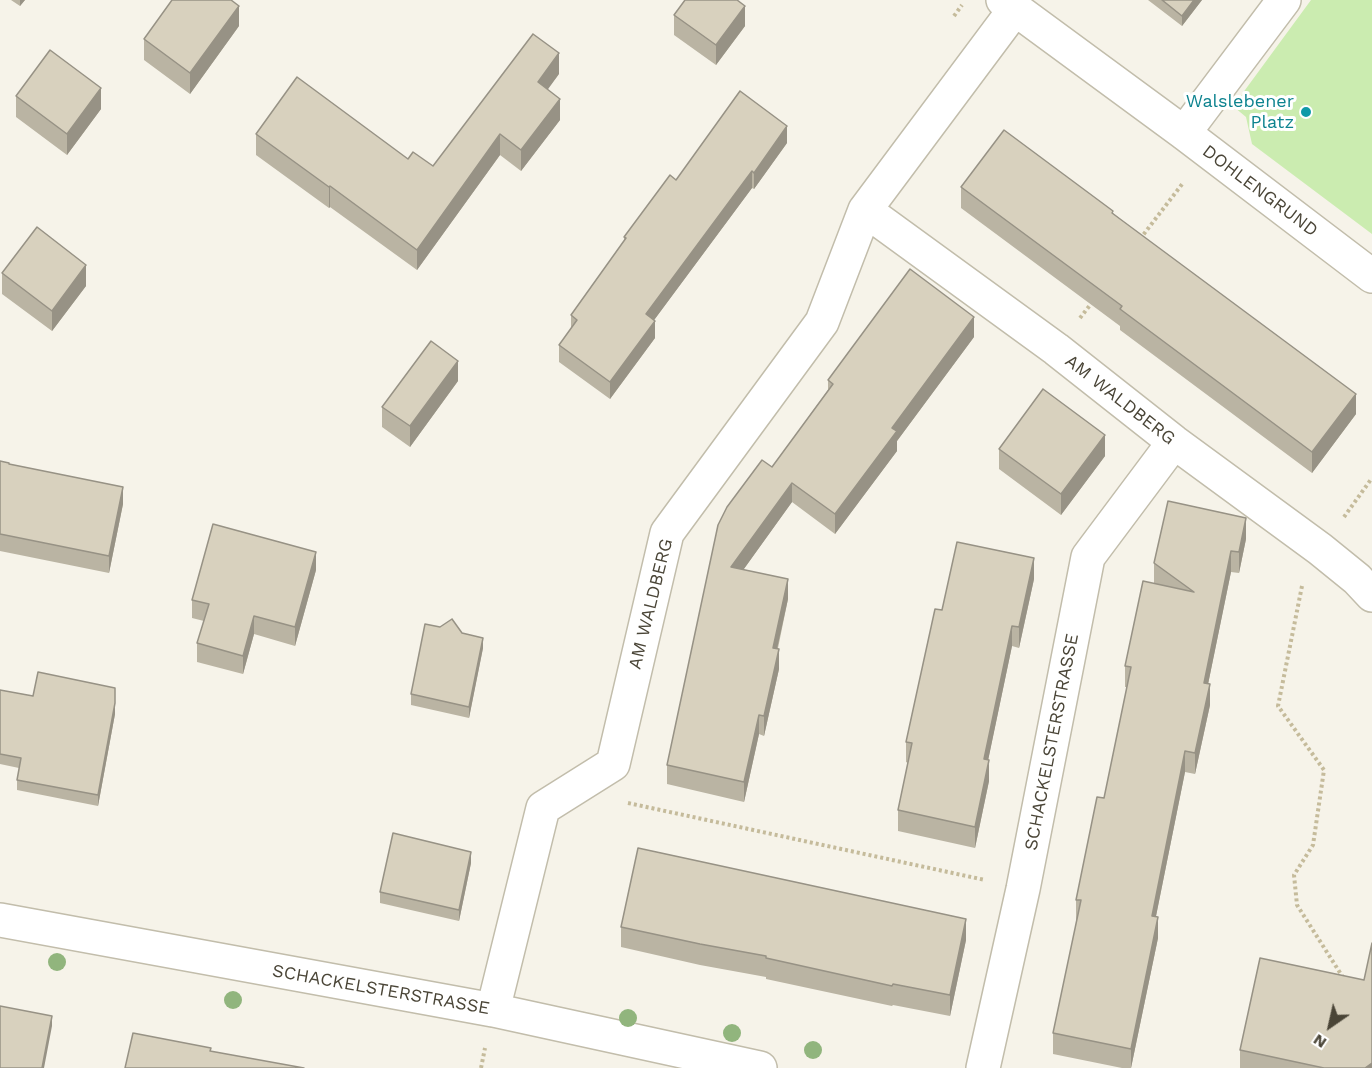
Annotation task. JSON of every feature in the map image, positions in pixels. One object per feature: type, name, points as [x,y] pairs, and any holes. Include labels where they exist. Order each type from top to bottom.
[{"type":"street","points":[[1196,142],[1284,0]]},
{"type":"street","name":"DOHLENGRUND","points":[[1009,5],[1196,142],[1372,276]]},
{"type":"street","name":"AM WALDBERG","points":[[493,1010],[543,808],[613,764],[667,533],[822,322],[865,210],[1009,5]]},
{"type":"street","name":"AM WALDBERG","points":[[865,210],[1056,349],[1174,442],[1320,549],[1357,579],[1372,595]]},
{"type":"street","name":"SCHACKELSTERSTRASSE","points":[[983,1068],[1023,889],[1088,557],[1174,442]]},
{"type":"street","name":"SCHACKELSTERSTRASSE","points":[[0,920],[493,1010],[760,1068]]},
{"type":"path","points":[[954,16],[966,0]]},
{"type":"path","points":[[1139,240],[1196,142]]},
{"type":"path","points":[[1056,349],[1097,295]]},
{"type":"path","points":[[1346,981],[1297,905],[1294,875],[1312,845],[1324,770],[1278,706],[1306,568],[1372,478]]},
{"type":"path","points":[[571,790],[1023,889]]},
{"type":"green space","name":"Walslebener Platz","points":[[1311,0],[1372,0],[1372,234],[1252,144],[1246,117],[1234,107]]},
{"type":"building","points":[[172,0],[231,0],[239,6],[190,73],[144,39]]},
{"type":"building","points":[[685,0],[737,0],[745,6],[716,45],[674,15]]},
{"type":"building","points":[[1162,0],[1194,0],[1182,16]]},
{"type":"building","points":[[533,34],[559,53],[538,82],[560,99],[521,150],[500,134],[417,250],[256,134],[297,77],[408,159],[413,152],[433,166]]},
{"type":"building","points":[[50,50],[101,88],[67,134],[16,96]]},
{"type":"building","points":[[740,91],[787,126],[646,314],[655,321],[610,382],[559,345],[577,320],[571,315],[670,175],[676,180]]},
{"type":"building","points":[[1004,130],[1356,394],[1312,452],[1120,309],[1122,306],[961,187]]},
{"type":"building","points":[[37,227],[86,265],[52,311],[2,273]]},
{"type":"building","points":[[910,269],[974,317],[892,428],[897,431],[835,514],[792,483],[731,567],[788,579],[773,648],[779,649],[764,716],[759,715],[744,782],[667,765],[718,525],[727,507],[762,460],[772,467],[833,384],[828,380]]},
{"type":"building","points":[[431,341],[458,361],[410,426],[382,407]]},
{"type":"building","points":[[1043,389],[1105,435],[1061,494],[999,449]]},
{"type":"building","points":[[0,461],[123,487],[109,556],[0,534]]},
{"type":"building","points":[[1168,501],[1246,518],[1239,552],[1231,551],[1204,683],[1210,684],[1195,753],[1185,751],[1152,916],[1158,917],[1131,1049],[1053,1033],[1081,900],[1076,900],[1097,797],[1104,798],[1131,667],[1125,666],[1143,581],[1194,592],[1154,563]]},
{"type":"building","points":[[213,524],[316,552],[295,627],[254,616],[243,656],[197,643],[209,604],[192,600]]},
{"type":"building","points":[[957,542],[1034,558],[1019,627],[1012,626],[984,759],[989,760],[975,827],[898,810],[912,743],[906,742],[935,609],[942,610]]},
{"type":"building","points":[[452,619],[462,633],[483,638],[469,707],[411,694],[425,624],[440,627]]},
{"type":"building","points":[[38,672],[115,688],[115,703],[98,795],[17,780],[21,758],[0,754],[0,690],[33,696]]},
{"type":"building","points":[[393,833],[471,852],[459,910],[380,892]]},
{"type":"building","points":[[638,848],[966,919],[950,995],[893,984],[892,986],[766,958],[766,956],[621,927]]},
{"type":"building","points":[[1372,943],[1372,1063],[1365,1068],[1324,1068],[1240,1050],[1260,958],[1364,980]]},
{"type":"building","points":[[0,1006],[52,1016],[42,1068],[0,1068]]},
{"type":"building","points":[[133,1033],[211,1048],[210,1051],[304,1068],[125,1068]]},
{"type":"place","name":"Walslebener Platz","points":[[1306,112]]}]
